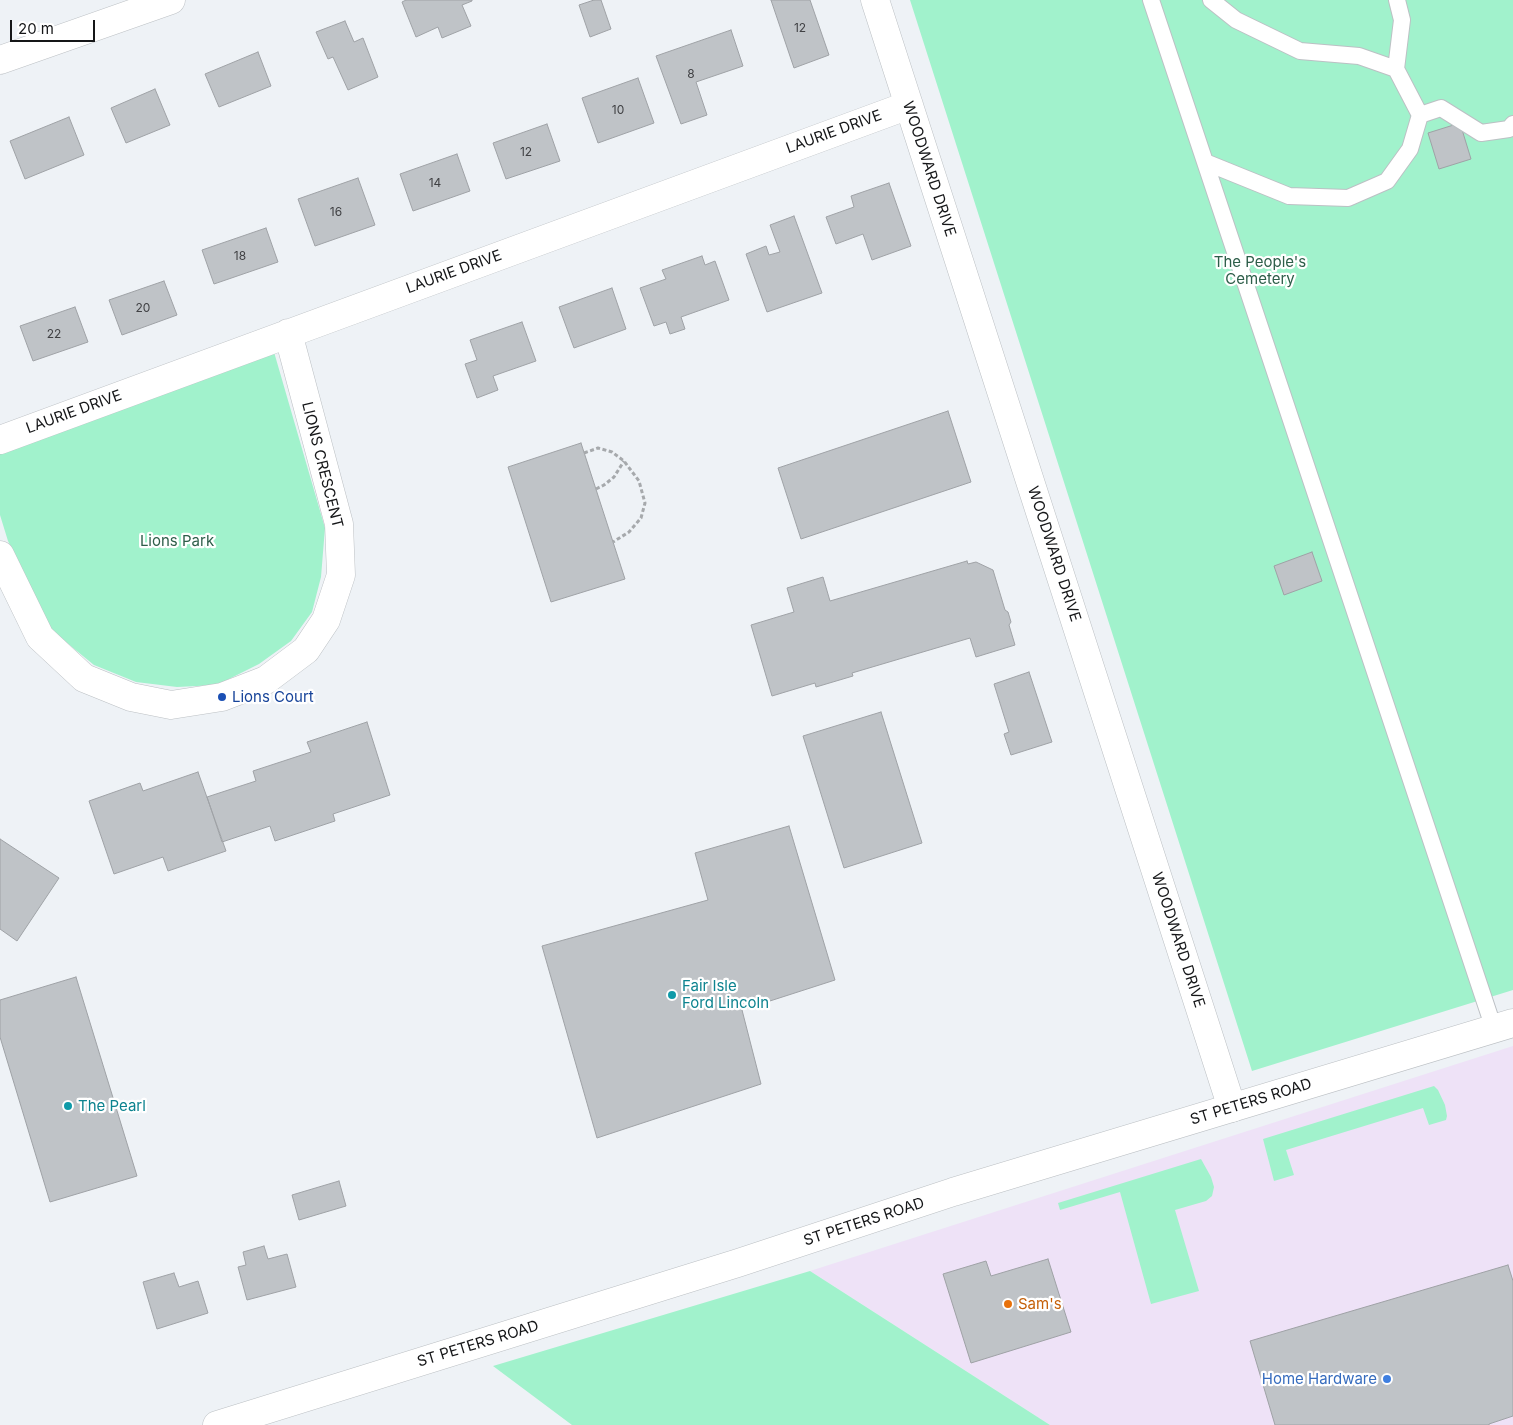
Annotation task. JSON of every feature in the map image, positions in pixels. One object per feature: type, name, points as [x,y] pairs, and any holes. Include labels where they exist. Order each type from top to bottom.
[{"type":"street","points":[[0,60],[171,0]]},
{"type":"street","name":"WOODWARD DRIVE","points":[[875,0],[1232,1108]]},
{"type":"street","name":"LAURIE DRIVE","points":[[0,440],[909,105]]},
{"type":"street","name":"LIONS CRESCENT","points":[[0,555],[40,637],[84,678],[132,697],[171,705],[222,697],[266,680],[306,650],[326,620],[341,574],[339,524],[288,333]]},
{"type":"street","name":"ST PETERS ROAD","points":[[217,1425],[738,1263],[953,1192],[1504,1026]]},
{"type":"lane","points":[[1151,0],[1205,162],[1504,1026]]},
{"type":"lane","points":[[1211,0],[1236,20],[1300,51],[1358,56],[1396,69]]},
{"type":"lane","points":[[1205,162],[1289,196],[1348,198],[1387,181],[1410,149],[1420,115],[1396,69],[1402,20],[1397,0]]},
{"type":"lane","points":[[1420,115],[1441,108],[1481,134],[1509,129],[1513,124]]},
{"type":"path","points":[[584,453],[598,448],[612,452],[624,461],[639,481],[645,503],[641,518],[629,532],[613,542]]},
{"type":"path","points":[[596,489],[614,478],[624,461]]},
{"type":"shaded area","points":[[1513,1046],[1513,1425],[1050,1425],[810,1271]]},
{"type":"green space","name":"The People's Cemetery","points":[[910,0],[1513,0],[1513,990],[1252,1071]]},
{"type":"green space","name":"Lions Park","points":[[274,352],[325,528],[321,577],[312,612],[291,641],[259,664],[217,685],[177,687],[136,682],[94,665],[51,630],[8,541],[0,515],[0,452]]},
{"type":"green space","points":[[1434,1086],[1445,1105],[1446,1120],[1429,1125],[1423,1108],[1286,1150],[1294,1175],[1274,1181],[1263,1139]]},
{"type":"green space","points":[[1201,1159],[1214,1187],[1212,1196],[1206,1201],[1175,1210],[1199,1291],[1151,1304],[1120,1192],[1060,1210],[1058,1203]]},
{"type":"green space","points":[[810,1271],[1050,1425],[572,1425],[493,1366]]},
{"type":"building","points":[[406,0],[472,0],[462,5],[471,26],[442,38],[438,27],[416,37],[402,2]]},
{"type":"building","points":[[594,0],[601,0],[611,29],[590,37],[579,5]]},
{"type":"building","points":[[771,0],[810,0],[829,55],[794,68]]},
{"type":"building","points":[[345,21],[354,42],[363,38],[378,77],[348,90],[333,57],[328,59],[316,32]]},
{"type":"building","points":[[731,30],[743,66],[696,82],[707,115],[681,124],[656,56]]},
{"type":"building","points":[[258,52],[271,86],[219,107],[205,74]]},
{"type":"building","points":[[638,78],[654,123],[598,143],[582,98]]},
{"type":"building","points":[[155,89],[170,125],[126,143],[111,108]]},
{"type":"building","points":[[69,117],[84,155],[25,179],[10,141]]},
{"type":"building","points":[[1460,123],[1471,159],[1439,169],[1428,133]]},
{"type":"building","points":[[547,124],[560,161],[506,179],[493,143]]},
{"type":"building","points":[[457,154],[470,191],[413,211],[400,174]]},
{"type":"building","points":[[358,178],[375,225],[315,246],[298,199]]},
{"type":"building","points":[[889,183],[911,246],[872,260],[863,234],[836,244],[826,217],[854,207],[851,196]]},
{"type":"building","points":[[794,216],[822,293],[767,312],[746,254],[766,246],[769,255],[780,252],[770,225]]},
{"type":"building","points":[[266,228],[278,262],[214,284],[202,250]]},
{"type":"building","points":[[702,256],[705,265],[715,261],[729,300],[681,317],[685,329],[670,334],[666,322],[654,326],[640,288],[666,279],[662,270]]},
{"type":"building","points":[[164,281],[177,315],[122,335],[109,300]]},
{"type":"building","points":[[612,288],[626,329],[574,348],[559,307]]},
{"type":"building","points":[[75,307],[88,342],[33,361],[20,326]]},
{"type":"building","points":[[522,322],[536,361],[493,376],[498,390],[477,398],[465,364],[477,360],[470,340]]},
{"type":"building","points":[[948,411],[971,482],[801,539],[778,468]]},
{"type":"building","points":[[581,443],[625,579],[551,602],[508,467]]},
{"type":"building","points":[[1312,552],[1322,581],[1284,595],[1274,566]]},
{"type":"building","points":[[967,561],[968,564],[976,562],[993,570],[1005,610],[1008,612],[1011,622],[1009,625],[1015,645],[976,657],[970,638],[852,673],[853,676],[816,687],[815,683],[772,696],[751,625],[794,612],[787,588],[823,577],[830,601]]},
{"type":"building","points":[[1029,672],[1052,742],[1011,755],[1004,734],[1009,732],[994,684]]},
{"type":"building","points":[[881,712],[922,843],[844,868],[803,736]]},
{"type":"building","points":[[367,722],[390,795],[333,814],[335,821],[275,841],[270,826],[222,842],[207,797],[256,781],[253,771],[311,752],[307,742]]},
{"type":"building","points":[[198,772],[226,851],[168,871],[163,857],[114,874],[89,801],[140,783],[143,791]]},
{"type":"building","name":"Fair Isle Ford Lincoln","points":[[789,826],[835,980],[742,1010],[761,1084],[597,1138],[542,946],[708,900],[695,853]]},
{"type":"building","points":[[0,839],[59,878],[17,941],[0,929]]},
{"type":"building","name":"The Pearl","points":[[76,977],[137,1176],[50,1202],[0,1037],[0,1000]]},
{"type":"building","points":[[339,1181],[346,1206],[299,1220],[292,1195]]},
{"type":"building","points":[[264,1246],[268,1259],[287,1254],[296,1287],[247,1300],[238,1267],[246,1265],[243,1252]]},
{"type":"building","name":"Sam's","points":[[1048,1259],[1071,1332],[971,1363],[943,1274],[986,1261],[991,1276]]},
{"type":"building","name":"Home Hardware","points":[[1508,1265],[1513,1281],[1513,1416],[1489,1425],[1275,1425],[1250,1341]]},
{"type":"building","points":[[174,1273],[179,1287],[198,1281],[208,1313],[157,1329],[143,1282]]},
{"type":"place","name":"Lions Court","points":[[222,697]]},
{"type":"place","name":"Fair Isle Ford Lincoln","points":[[672,995]]},
{"type":"place","name":"The Pearl","points":[[68,1106]]},
{"type":"place","name":"Sam's","points":[[1008,1304]]},
{"type":"place","name":"Home Hardware","points":[[1387,1379]]}]
